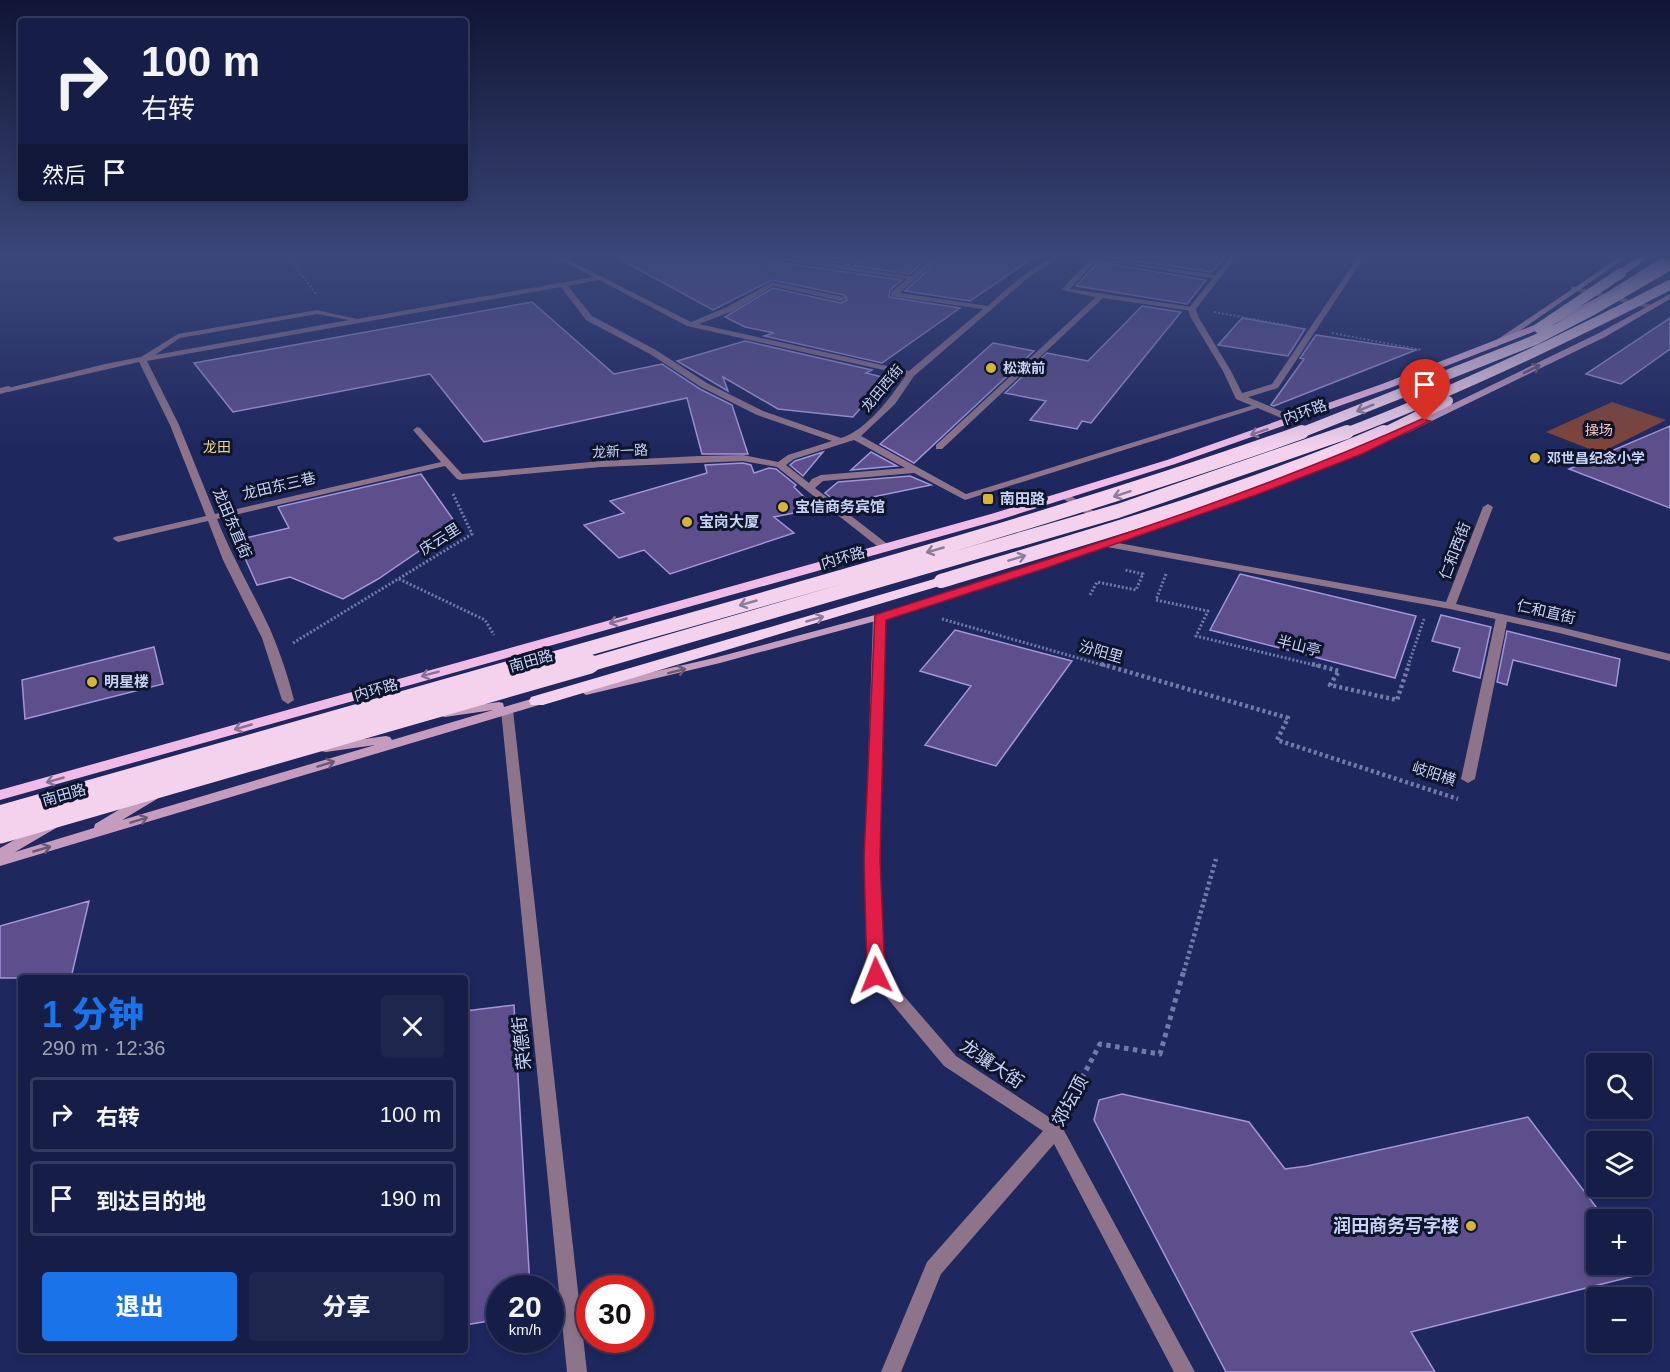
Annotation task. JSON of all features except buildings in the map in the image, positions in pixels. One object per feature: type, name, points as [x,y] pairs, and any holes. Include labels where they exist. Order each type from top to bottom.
[{"type":"highway","points":[[1465,376],[1550,321]]},
{"type":"highway","name":"内环路","points":[[0,815],[891,563],[1101,501],[1465,376],[1572,321]]},
{"type":"highway","points":[[0,833],[1111,514],[1291,452],[1471,382],[1605,321]]},
{"type":"highway","points":[[537,701],[941,581],[1172,510],[1289,470],[1407,422],[1552,345]]},
{"type":"main road","points":[[1489,347],[1526,321]]},
{"type":"main road","name":"南田路","points":[[0,795],[1065,496],[1294,420],[1554,321]]},
{"type":"main road","name":"南田路","points":[[0,833],[1096,516],[1313,441],[1465,376],[1498,369],[1552,345],[1597,321]]},
{"type":"main road","points":[[0,861],[537,701],[696,666],[907,609],[1107,544],[1317,469],[1468,401],[1627,321]]},
{"type":"main road","points":[[1580,330],[1620,325]]},
{"type":"main road","points":[[1552,345],[1602,335]]},
{"type":"main road","points":[[1495,387],[1498,369]]},
{"type":"main road","points":[[1465,376],[1468,401]]},
{"type":"main road","points":[[384,721],[537,701]]},
{"type":"main road","points":[[268,755],[422,735]]},
{"type":"main road","points":[[83,837],[174,783]]},
{"type":"main road","points":[[0,854],[77,810]]},
{"type":"street","points":[[142,360],[178,336],[265,321]]},
{"type":"street","points":[[4,390],[142,360],[357,321]]},
{"type":"street","points":[[595,321],[652,352],[704,385],[760,413],[840,441]]},
{"type":"street","points":[[684,321],[911,374]]},
{"type":"street","points":[[690,324],[698,321]]},
{"type":"street","name":"龙田西街","points":[[784,468],[791,457],[855,437],[892,402],[911,374],[974,321]]},
{"type":"street","points":[[939,447],[1074,321]]},
{"type":"street","points":[[1197,321],[1227,371],[1239,397],[1294,420]]},
{"type":"street","points":[[1239,397],[1275,386],[1318,321]]},
{"type":"street","name":"龙田东直街","points":[[142,360],[159,390],[213,517],[220,541],[275,654],[288,700]]},
{"type":"street","points":[[855,437],[965,497],[1260,406]]},
{"type":"street","points":[[417,430],[460,477]]},
{"type":"street","name":"龙新一路","points":[[460,477],[600,464],[699,459],[743,458],[784,468]]},
{"type":"street","points":[[1171,462],[1203,480]]},
{"type":"street","name":"龙田东三巷","points":[[118,539],[447,463]]},
{"type":"street","points":[[784,468],[885,548]]},
{"type":"street","points":[[810,488],[815,481],[821,478],[918,470]]},
{"type":"street","points":[[1065,496],[1096,516]]},
{"type":"street","name":"仁和西街","points":[[1450,606],[1488,507]]},
{"type":"street","points":[[1107,544],[1174,557]]},
{"type":"street","name":"仁和直街","points":[[1174,557],[1415,602],[1450,606],[1670,658]]},
{"type":"street","name":"龙骧大街","points":[[879,617],[872,859],[876,975],[950,1061],[1055,1130],[1185,1372]]},
{"type":"street","name":"岐阳横","points":[[1468,779],[1502,617]]},
{"type":"street","name":"荣德街","points":[[507,710],[577,1372]]},
{"type":"street","name":"郊坛顶","points":[[891,1372],[934,1268],[1055,1130]]},
{"type":"path","name":"庆云里","points":[[275,654],[472,534],[452,492],[460,477]]},
{"type":"path","name":"半山亭","points":[[1174,557],[1156,600],[1209,611],[1196,636],[1339,671],[1330,685],[1397,700],[1429,604]]},
{"type":"path","points":[[1089,595],[1097,582],[1136,590],[1143,574],[1121,569]]},
{"type":"path","points":[[399,579],[485,620],[506,654]]},
{"type":"path","name":"汾阳里","points":[[907,609],[1288,718]]},
{"type":"path","name":"岐阳横","points":[[1288,718],[1277,740],[1461,800],[1468,779]]},
{"type":"path","name":"郊坛顶","points":[[1055,1130],[1100,1044],[1160,1054],[1215,859]]},
{"type":"green space","name":"操场","points":[[1612,402],[1666,420],[1600,453],[1546,432]]},
{"type":"place","name":"松漱前","points":[[991,368]]},
{"type":"place","name":"邓世昌纪念小学","points":[[1535,458]]},
{"type":"place","name":"南田路","points":[[988,499]]},
{"type":"place","name":"宝信商务宾馆","points":[[783,507]]},
{"type":"place","name":"宝岗大厦","points":[[687,522]]},
{"type":"place","name":"明星楼","points":[[92,682]]},
{"type":"place","name":"润田商务写字楼","points":[[1471,1226]]},
{"type":"district","name":"龙田","points":[[217,447]]},
{"type":"route","points":[[876,975],[872,859],[879,617],[1039,567],[1252,493],[1359,452],[1425,421]]}]
